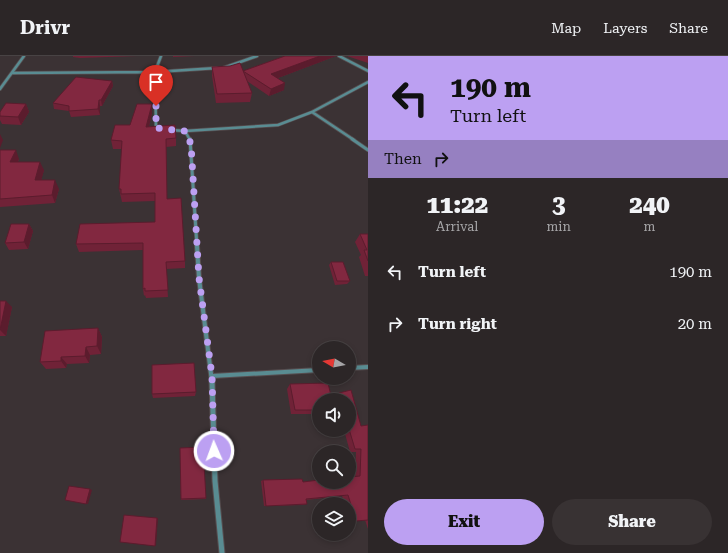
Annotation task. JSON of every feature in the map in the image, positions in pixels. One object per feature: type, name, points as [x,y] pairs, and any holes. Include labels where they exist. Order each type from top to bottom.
[{"type":"street","points":[[0,89],[24,56]]},
{"type":"street","points":[[161,56],[154,72],[156,128],[162,129]]},
{"type":"street","points":[[12,73],[154,72],[225,68],[257,56]]},
{"type":"street","points":[[338,56],[368,71]]},
{"type":"street","points":[[168,129],[185,131],[278,125],[312,112],[368,82]]},
{"type":"street","points":[[312,112],[368,150]]},
{"type":"street","points":[[185,131],[191,144],[199,278],[212,376],[215,481],[222,553]]},
{"type":"street","points":[[356,368],[368,367]]},
{"type":"street","points":[[212,376],[312,370]]},
{"type":"building","points":[[285,56],[320,56],[271,74],[285,83],[271,89],[243,71]]},
{"type":"building","points":[[240,63],[252,93],[217,94],[212,67],[230,66]]},
{"type":"building","points":[[76,77],[112,81],[101,100],[99,100],[98,109],[69,111],[69,106],[53,103]]},
{"type":"building","points":[[6,103],[26,104],[18,117],[0,116],[0,112]]},
{"type":"building","points":[[137,104],[152,104],[146,127],[175,125],[176,138],[166,139],[167,199],[181,198],[185,261],[166,262],[168,290],[145,291],[145,288],[143,289],[143,243],[76,244],[80,224],[155,222],[155,193],[121,194],[121,189],[119,189],[122,141],[111,140],[115,125],[130,125]]},
{"type":"building","points":[[0,150],[16,150],[10,162],[40,162],[35,180],[55,180],[52,195],[0,199]]},
{"type":"building","points":[[11,224],[29,224],[24,242],[5,243]]},
{"type":"building","points":[[360,234],[368,234],[368,261],[364,250],[367,250]]},
{"type":"building","points":[[331,262],[343,262],[350,281],[337,281]]},
{"type":"building","points":[[0,301],[6,301],[0,330]]},
{"type":"building","points":[[98,328],[97,346],[86,347],[85,356],[61,357],[61,361],[40,362],[45,331]]},
{"type":"building","points":[[194,363],[196,392],[152,394],[152,365]]},
{"type":"building","points":[[290,384],[328,385],[330,393],[312,393],[312,410],[295,410]]},
{"type":"building","points":[[351,390],[352,393],[339,393]]},
{"type":"building","points":[[356,408],[361,426],[368,425],[368,520],[356,521],[356,497],[349,497],[348,495],[312,497],[312,498],[306,499],[307,504],[266,506],[263,480],[302,479],[303,482],[312,481],[312,489],[356,489],[356,476],[360,476],[361,449],[356,449],[356,445],[354,445],[351,437],[356,437]]},
{"type":"building","points":[[203,447],[206,498],[181,499],[180,448]]},
{"type":"building","points":[[69,486],[90,489],[86,504],[65,500]]},
{"type":"building","points":[[124,515],[157,518],[155,546],[120,542]]},
{"type":"route","points":[[156,106],[156,128],[185,131],[189,136],[191,144],[199,278],[212,376],[214,451]]}]
